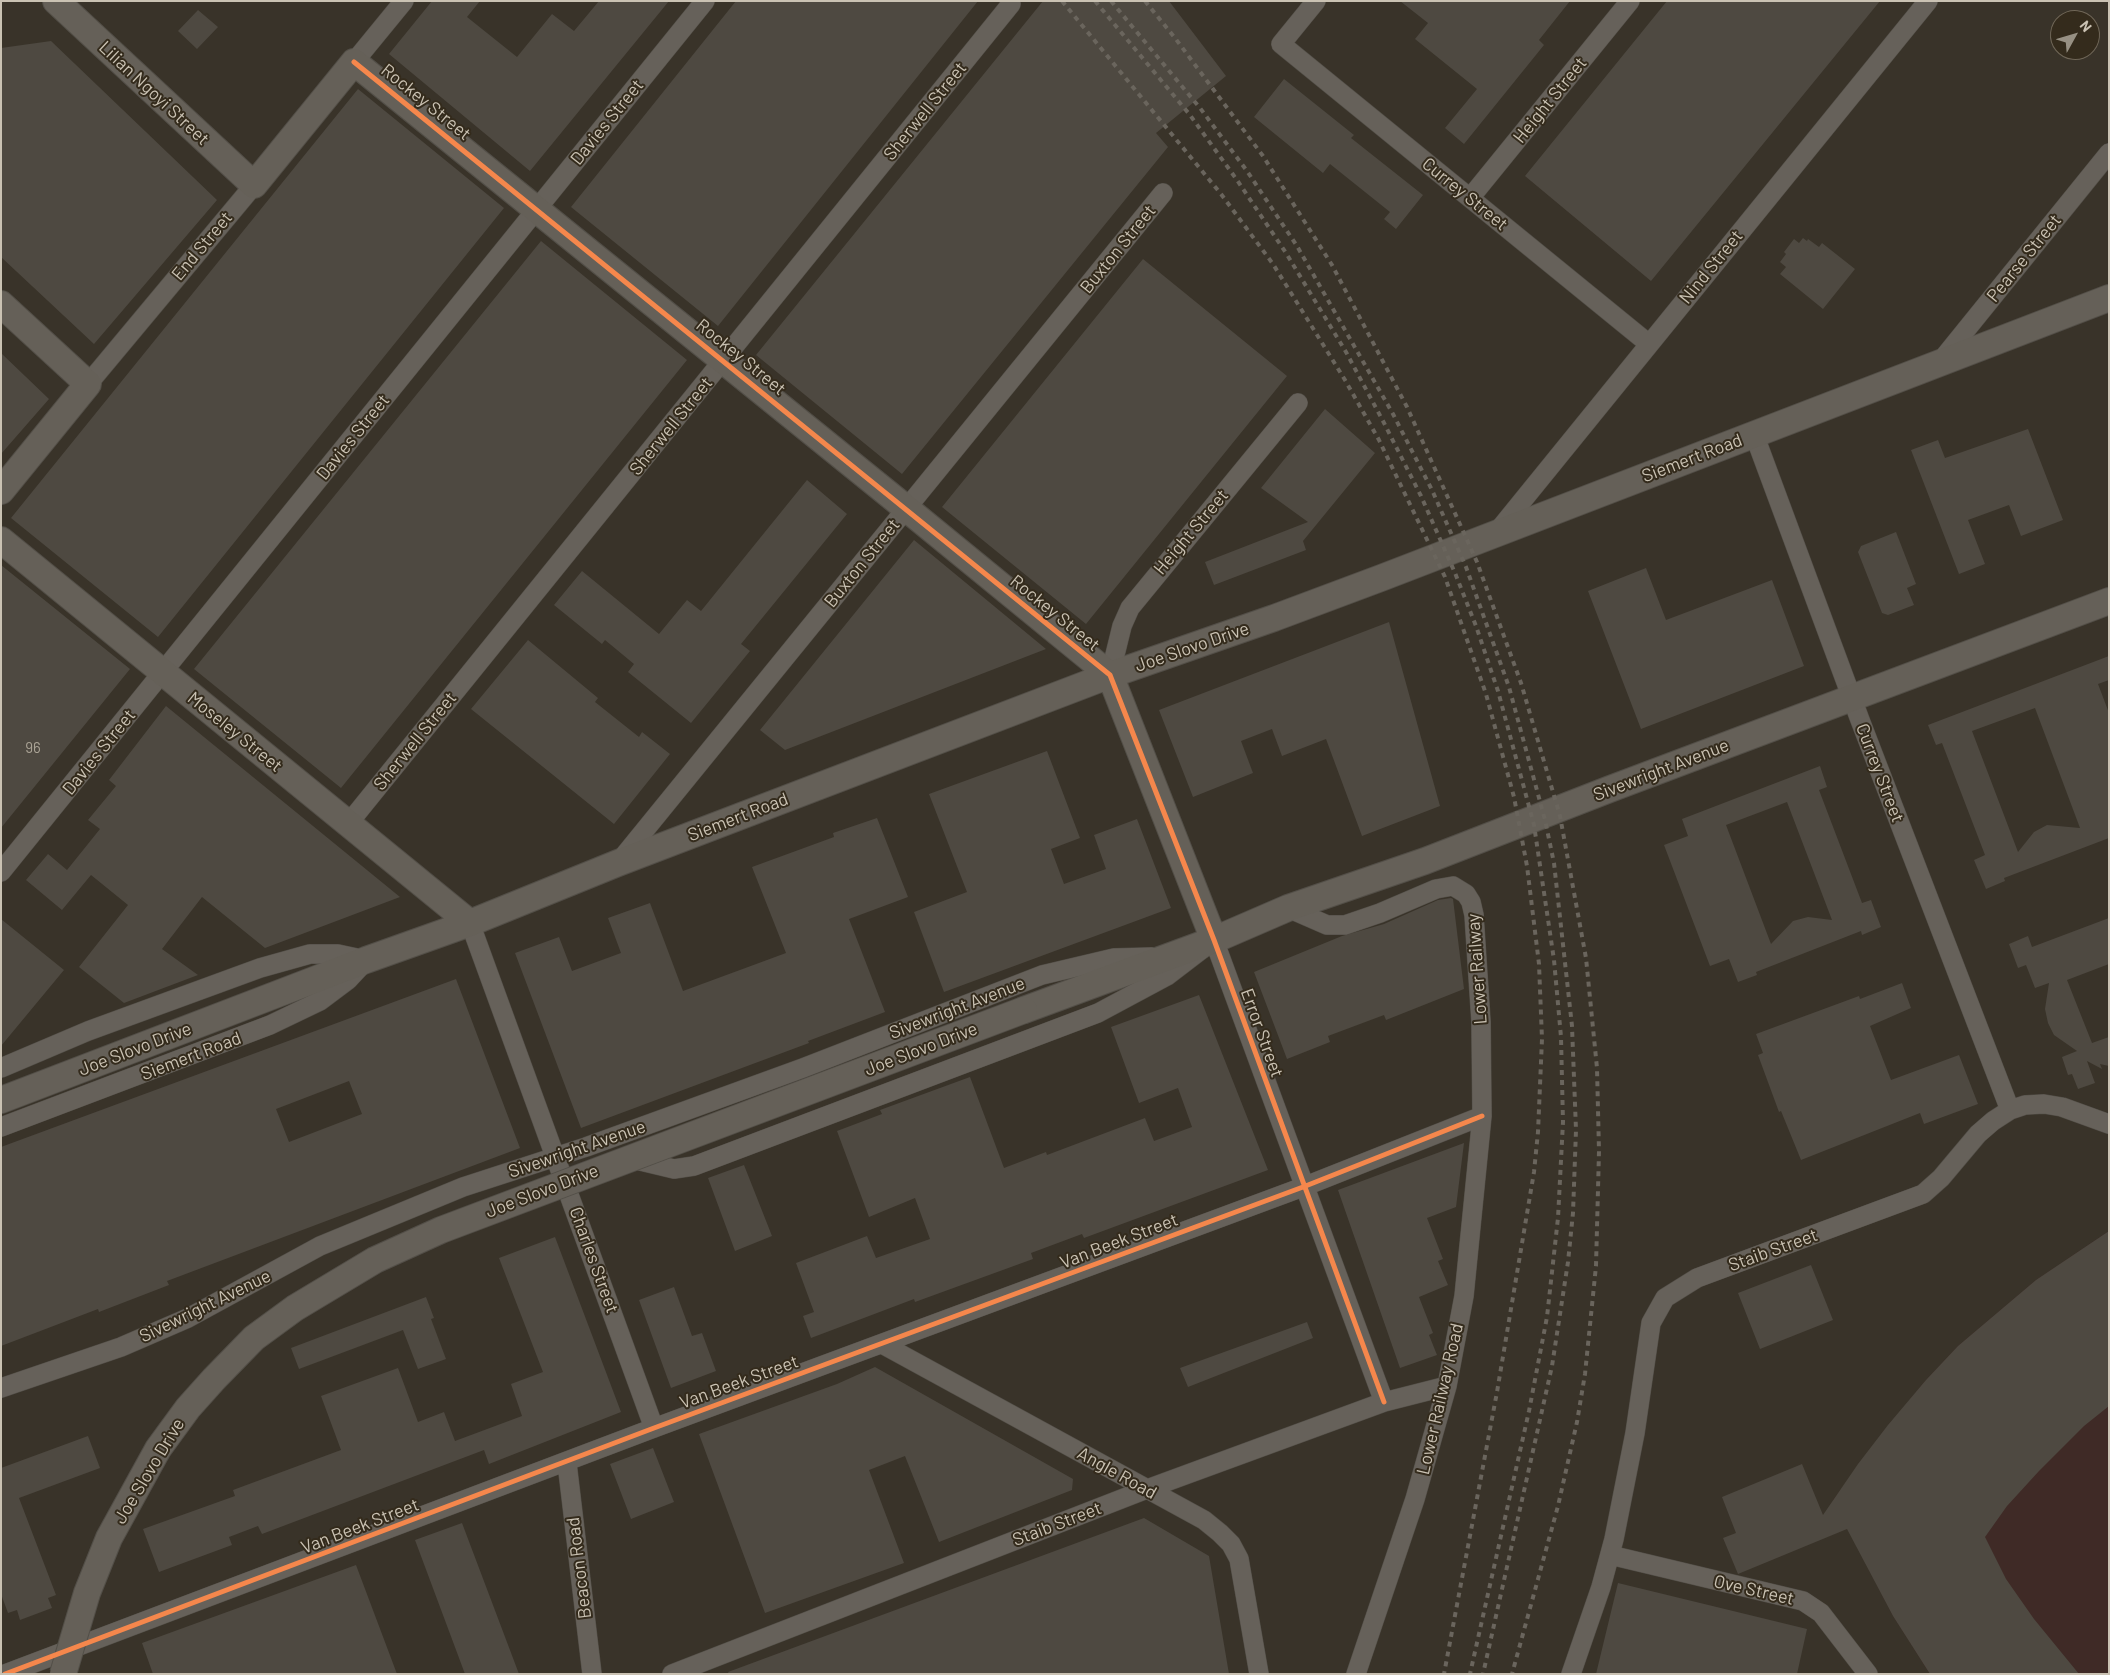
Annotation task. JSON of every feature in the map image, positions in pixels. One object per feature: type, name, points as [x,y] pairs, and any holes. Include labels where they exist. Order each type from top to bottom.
[{"type":"main road","name":"Lilian Ngoyi Street","points":[[69,6],[254,185]]},
{"type":"main road","name":"End Street","points":[[254,185],[354,62]]},
{"type":"main road","name":"Rockey Street","points":[[354,62],[907,508],[1110,675]]},
{"type":"main road","name":"Siemert Road","points":[[1274,618],[2109,298]]},
{"type":"main road","points":[[1,304],[88,384]]},
{"type":"main road","name":"End Street","points":[[1,491],[88,384]]},
{"type":"main road","name":"Moseley Street","points":[[1,540],[470,923]]},
{"type":"main road","name":"Sivewright Avenue","points":[[1214,940],[1288,908],[1425,862],[1610,789],[2109,602]]},
{"type":"main road","name":"Joe Slovo Drive","points":[[1110,675],[1274,618]]},
{"type":"main road","name":"Siemert Road","points":[[268,997],[470,923],[618,863],[1110,675]]},
{"type":"main road","name":"Error Street","points":[[1110,675],[1214,940]]},
{"type":"main road","name":"Joe Slovo Drive","points":[[62,1674],[87,1593],[109,1538],[158,1449],[188,1408],[214,1379],[254,1338],[295,1308],[375,1260],[441,1230],[1214,940]]},
{"type":"main road","name":"Joe Slovo Drive","points":[[1,1100],[268,997]]},
{"type":"street","name":"End Street","points":[[354,62],[404,1]]},
{"type":"street","name":"Davies Street","points":[[1,872],[705,1]]},
{"type":"street","name":"Currey Street","points":[[1316,1],[1281,44],[1649,344]]},
{"type":"street","name":"Height Street","points":[[1470,198],[1630,1]]},
{"type":"street","name":"Nind Street","points":[[1496,533],[1928,1]]},
{"type":"street","name":"Sherwell Street","points":[[348,824],[1011,4]]},
{"type":"street","name":"Pearse Street","points":[[1939,363],[2109,153]]},
{"type":"street","name":"End Street","points":[[88,384],[254,185]]},
{"type":"street","name":"Buxton Street","points":[[618,863],[1163,194]]},
{"type":"street","name":"Height Street","points":[[1110,675],[1122,626],[1130,608],[1298,403]]},
{"type":"street","name":"Currey Street","points":[[1754,434],[1852,699],[2010,1110]]},
{"type":"street","name":"Lower Railway","points":[[1288,908],[1327,925],[1345,925],[1380,913],[1436,889],[1453,886],[1466,894],[1471,902],[1474,914],[1481,1022],[1482,1116]]},
{"type":"street","name":"Charles Street","points":[[470,923],[654,1428]]},
{"type":"street","points":[[586,1147],[664,1168],[674,1169],[694,1166],[1098,1013],[1167,976],[1214,940]]},
{"type":"street","name":"Error Street","points":[[1214,940],[1303,1187],[1384,1402]]},
{"type":"street","points":[[1,1068],[88,1031],[260,968],[310,954],[338,954],[366,960]]},
{"type":"street","name":"Sivewright Avenue","points":[[1,1388],[121,1347],[188,1318],[320,1246],[463,1187],[586,1147],[802,1068],[1042,975],[1114,958],[1168,957]]},
{"type":"street","name":"Siemert Road","points":[[1,1127],[252,1032],[302,1011],[320,1001],[348,980],[366,960]]},
{"type":"street","name":"Staib Street","points":[[1571,1674],[1610,1555],[1632,1449],[1651,1323],[1664,1298],[1697,1278],[1922,1194],[1941,1178],[1992,1120],[2010,1110],[2025,1105],[2044,1104],[2062,1107],[2109,1124]]},
{"type":"street","name":"Van Beek Street","points":[[5,1674],[567,1463],[654,1428],[1303,1187],[1482,1116]]},
{"type":"street","name":"Lower Railway Road","points":[[1356,1674],[1415,1500],[1447,1386],[1464,1296],[1482,1116]]},
{"type":"street","name":"Angle Road","points":[[882,1344],[1204,1520],[1231,1544],[1239,1559],[1259,1674]]},
{"type":"street","name":"Staib Street","points":[[672,1674],[1147,1489],[1384,1402],[1447,1386]]},
{"type":"street","name":"Beacon Road","points":[[567,1463],[592,1674]]},
{"type":"street","name":"Ove Street","points":[[1610,1555],[1803,1601],[1821,1613],[1868,1674]]},
{"type":"shaded area","points":[[2109,1231],[2109,1674],[1930,1674],[1893,1616],[1833,1500],[1889,1425],[1926,1380],[1958,1346],[2036,1280]]},
{"type":"building","points":[[432,1],[480,1],[467,17],[517,57],[552,14],[574,31],[599,1],[669,1],[530,171],[389,54]]},
{"type":"building","points":[[736,1],[978,1],[718,326],[571,207]]},
{"type":"building","points":[[1043,1],[1169,1],[1226,76],[1156,133],[1168,147],[902,474],[756,355]]},
{"type":"building","points":[[1400,1],[1570,1],[1539,40],[1544,45],[1464,144],[1445,128],[1477,89],[1415,39],[1428,23]]},
{"type":"building","points":[[1667,1],[1880,1],[1651,281],[1525,176]]},
{"type":"building","points":[[198,10],[218,27],[197,49],[178,31]]},
{"type":"building","points":[[51,41],[217,200],[94,344],[1,257],[1,48]]},
{"type":"building","points":[[1284,79],[1354,135],[1351,138],[1423,195],[1396,229],[1384,219],[1390,212],[1330,164],[1323,173],[1254,117]]},
{"type":"building","points":[[358,89],[504,208],[158,637],[11,518]]},
{"type":"building","points":[[1803,238],[1807,241],[1808,239],[1819,247],[1822,243],[1855,269],[1823,309],[1780,274],[1786,267],[1780,262],[1786,254],[1784,252],[1794,239],[1799,243]]},
{"type":"building","points":[[541,241],[687,360],[341,788],[194,669]]},
{"type":"building","points":[[1143,259],[1287,376],[1086,624],[942,507]]},
{"type":"building","points":[[1,353],[49,399],[1,454]]},
{"type":"building","points":[[1325,409],[1375,453],[1303,541],[1306,550],[1214,585],[1205,562],[1308,522],[1261,488]]},
{"type":"building","points":[[2028,429],[2063,520],[2021,536],[2009,505],[1968,520],[1985,564],[1959,574],[1911,450],[1938,440],[1945,458]]},
{"type":"building","points":[[807,480],[847,514],[741,644],[750,651],[691,723],[628,672],[634,664],[605,640],[602,644],[554,605],[582,571],[659,634],[687,600],[701,611]]},
{"type":"building","points":[[1896,532],[1916,584],[1907,588],[1914,605],[1888,615],[1882,613],[1858,552],[1861,546]]},
{"type":"building","points":[[914,540],[1046,649],[785,750],[760,730]]},
{"type":"building","points":[[1,565],[130,669],[1,828]]},
{"type":"building","points":[[1646,568],[1666,620],[1772,580],[1804,666],[1641,729],[1588,591]]},
{"type":"building","points":[[1389,622],[1440,806],[1362,836],[1326,739],[1282,756],[1272,729],[1241,741],[1253,773],[1193,797],[1159,710]]},
{"type":"building","points":[[528,640],[598,698],[595,702],[639,737],[642,732],[670,754],[614,824],[471,709]]},
{"type":"building","points":[[2109,656],[2109,680],[2098,684],[2109,713],[2109,838],[2004,878],[2005,881],[1986,889],[1974,860],[1985,855],[1942,743],[1936,745],[1928,725]],"holes":[[[2035,708],[2080,828],[2047,825],[2034,832],[2018,852],[1972,731]]]},
{"type":"building","points":[[166,706],[400,897],[265,948],[202,897],[162,949],[198,975],[124,1003],[79,967],[128,905],[91,875],[62,910],[26,880],[48,854],[67,870],[100,829],[88,820],[116,786],[109,780]]},
{"type":"building","points":[[1047,751],[1080,838],[1051,849],[1064,884],[1106,869],[1094,835],[1137,819],[1171,908],[944,992],[914,912],[967,892],[929,794]]},
{"type":"building","points":[[1820,766],[1827,787],[1819,790],[1862,903],[1871,900],[1881,927],[1862,935],[1861,931],[1756,972],[1757,975],[1738,982],[1729,959],[1710,966],[1664,845],[1688,836],[1682,819]],"holes":[[[1787,802],[1832,920],[1808,917],[1793,921],[1771,944],[1726,825]]]},
{"type":"building","points":[[877,818],[908,897],[849,919],[885,1012],[808,1041],[809,1043],[581,1128],[515,953],[559,937],[572,971],[621,953],[608,918],[650,903],[683,991],[786,953],[752,867],[834,837],[833,833]]},
{"type":"building","points":[[1453,899],[1464,989],[1386,1020],[1384,1015],[1328,1036],[1330,1042],[1287,1059],[1254,972],[1342,936],[1384,924],[1438,900]]},
{"type":"building","points":[[2109,918],[2109,964],[2067,980],[2092,1043],[2109,1037],[2109,1066],[2100,1064],[2102,1069],[2087,1061],[2095,1083],[2078,1089],[2072,1074],[2068,1075],[2062,1057],[2077,1051],[2054,1035],[2048,1023],[2045,1009],[2049,983],[2035,988],[2026,965],[2018,968],[2009,944],[2028,936],[2032,947]]},
{"type":"building","points":[[1,919],[64,970],[1,1046]]},
{"type":"building","points":[[456,979],[520,1148],[167,1281],[169,1285],[99,1312],[98,1309],[1,1346],[1,1147]],"holes":[[[349,1081],[362,1114],[289,1142],[276,1109]]]},
{"type":"building","points":[[1902,983],[1911,1008],[1870,1026],[1891,1080],[1959,1055],[1978,1104],[1924,1124],[1920,1113],[1801,1160],[1781,1111],[1779,1112],[1758,1055],[1763,1053],[1756,1034],[1859,996],[1860,999]]},
{"type":"building","points":[[1199,995],[1268,1170],[1084,1238],[1082,1234],[1031,1253],[1033,1259],[915,1302],[914,1299],[811,1338],[803,1316],[814,1312],[796,1263],[867,1236],[876,1258],[930,1239],[915,1198],[869,1217],[837,1131],[882,1114],[880,1110],[970,1077],[1004,1168],[1046,1152],[1047,1155],[1145,1118],[1154,1141],[1192,1127],[1178,1088],[1139,1103],[1111,1027]]},
{"type":"building","points":[[1464,1143],[1456,1207],[1427,1218],[1443,1259],[1438,1261],[1448,1285],[1419,1297],[1433,1333],[1429,1335],[1437,1355],[1400,1368],[1338,1190]]},
{"type":"building","points":[[744,1165],[772,1236],[735,1251],[708,1178]]},
{"type":"building","points":[[2109,1231],[2109,1406],[2084,1426],[2039,1471],[2007,1506],[1985,1537],[2006,1579],[2034,1619],[2079,1674],[1930,1674],[1893,1616],[1847,1529],[1738,1574],[1723,1538],[1736,1533],[1722,1497],[1802,1464],[1823,1515],[1888,1425],[1958,1346],[2036,1280]]},
{"type":"building","points":[[555,1237],[621,1412],[489,1464],[484,1450],[262,1534],[258,1526],[229,1537],[232,1545],[159,1572],[143,1529],[235,1496],[233,1490],[341,1450],[321,1396],[398,1368],[418,1422],[444,1412],[455,1441],[522,1416],[511,1384],[543,1372],[499,1258]]},
{"type":"building","points":[[1811,1265],[1833,1320],[1760,1349],[1738,1293]]},
{"type":"building","points":[[674,1287],[692,1336],[702,1333],[716,1371],[671,1388],[639,1300]]},
{"type":"building","points":[[426,1297],[434,1318],[431,1319],[446,1359],[418,1369],[403,1330],[299,1369],[291,1348]]},
{"type":"building","points":[[1307,1322],[1313,1338],[1188,1387],[1180,1368]]},
{"type":"building","points":[[875,1367],[1073,1479],[1072,1490],[939,1542],[905,1456],[869,1470],[904,1563],[765,1613],[699,1434],[837,1384]]},
{"type":"building","points":[[88,1436],[100,1468],[19,1498],[56,1595],[48,1598],[52,1608],[20,1620],[17,1610],[8,1613],[1,1594],[1,1468]]},
{"type":"building","points":[[653,1448],[674,1502],[631,1519],[610,1464]]},
{"type":"building","points":[[1144,1518],[1209,1556],[1229,1674],[729,1674],[728,1672]]},
{"type":"building","points":[[462,1523],[519,1674],[465,1674],[415,1540]]},
{"type":"building","points":[[356,1565],[397,1674],[153,1674],[142,1643]]},
{"type":"building","points":[[1618,1583],[1807,1629],[1797,1674],[1596,1674]]},
{"type":"railway","points":[[1062,1],[1221,194],[1273,264],[1345,380],[1379,440],[1445,577],[1486,694],[1514,797],[1527,866],[1539,964],[1542,1039],[1538,1132],[1534,1172],[1497,1392],[1444,1674]]},
{"type":"railway","points":[[1095,1],[1190,115],[1237,180],[1286,253],[1346,352],[1383,421],[1421,496],[1476,626],[1498,691],[1534,825],[1554,960],[1561,1037],[1563,1122],[1558,1218],[1547,1317],[1529,1411],[1470,1674]]},
{"type":"railway","points":[[1111,1],[1200,108],[1247,171],[1297,246],[1393,414],[1432,490],[1466,567],[1509,687],[1545,820],[1554,863],[1572,1026],[1576,1130],[1573,1213],[1568,1262],[1552,1366],[1483,1674]]},
{"type":"railway","points":[[1145,1],[1263,156],[1332,265],[1407,407],[1477,562],[1521,683],[1560,816],[1586,958],[1597,1068],[1599,1151],[1596,1266],[1585,1374],[1577,1422],[1558,1506],[1512,1674]]},
{"type":"cycle path","points":[[354,62],[1110,675],[1214,940],[1384,1402]]},
{"type":"cycle path","points":[[5,1674],[654,1428],[1303,1187],[1482,1116]]}]
